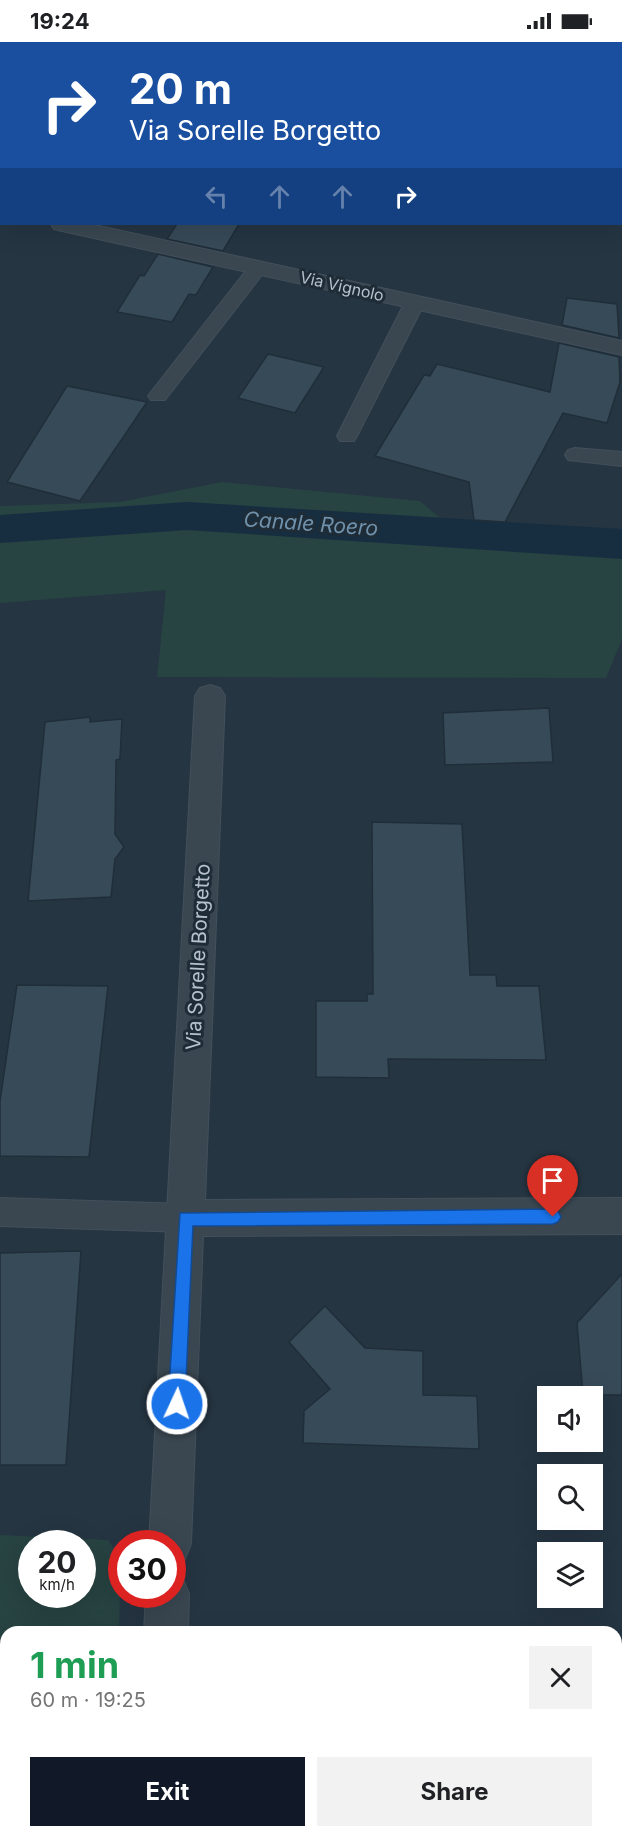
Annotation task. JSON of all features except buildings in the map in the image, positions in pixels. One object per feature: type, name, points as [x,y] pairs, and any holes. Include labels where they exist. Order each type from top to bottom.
[{"type":"street","name":"Via Vignolo","points":[[67,225],[622,348]]},
{"type":"street","name":"Via Sorelle Borgetto","points":[[171,1530],[210,696]]},
{"type":"street","points":[[185,1218],[622,1216]]},
{"type":"street","points":[[166,1626],[167,1608]]},
{"type":"lane","points":[[158,396],[259,267]]},
{"type":"lane","points":[[347,436],[415,302]]},
{"type":"lane","points":[[575,455],[622,459]]},
{"type":"lane","points":[[0,1212],[185,1218]]},
{"type":"green space","points":[[222,482],[420,501],[470,543],[622,547],[622,639],[606,678],[157,677],[166,590],[0,603],[0,506],[120,502]]},
{"type":"green space","points":[[0,1535],[18,1536],[18,1608],[96,1608],[96,1539],[108,1540],[108,1608],[120,1608],[119,1626],[0,1626]]},
{"type":"waterway","name":"Canale Roero","points":[[0,529],[187,516],[622,544]]},
{"type":"route","points":[[177,1404],[185,1218],[553,1217]]}]
